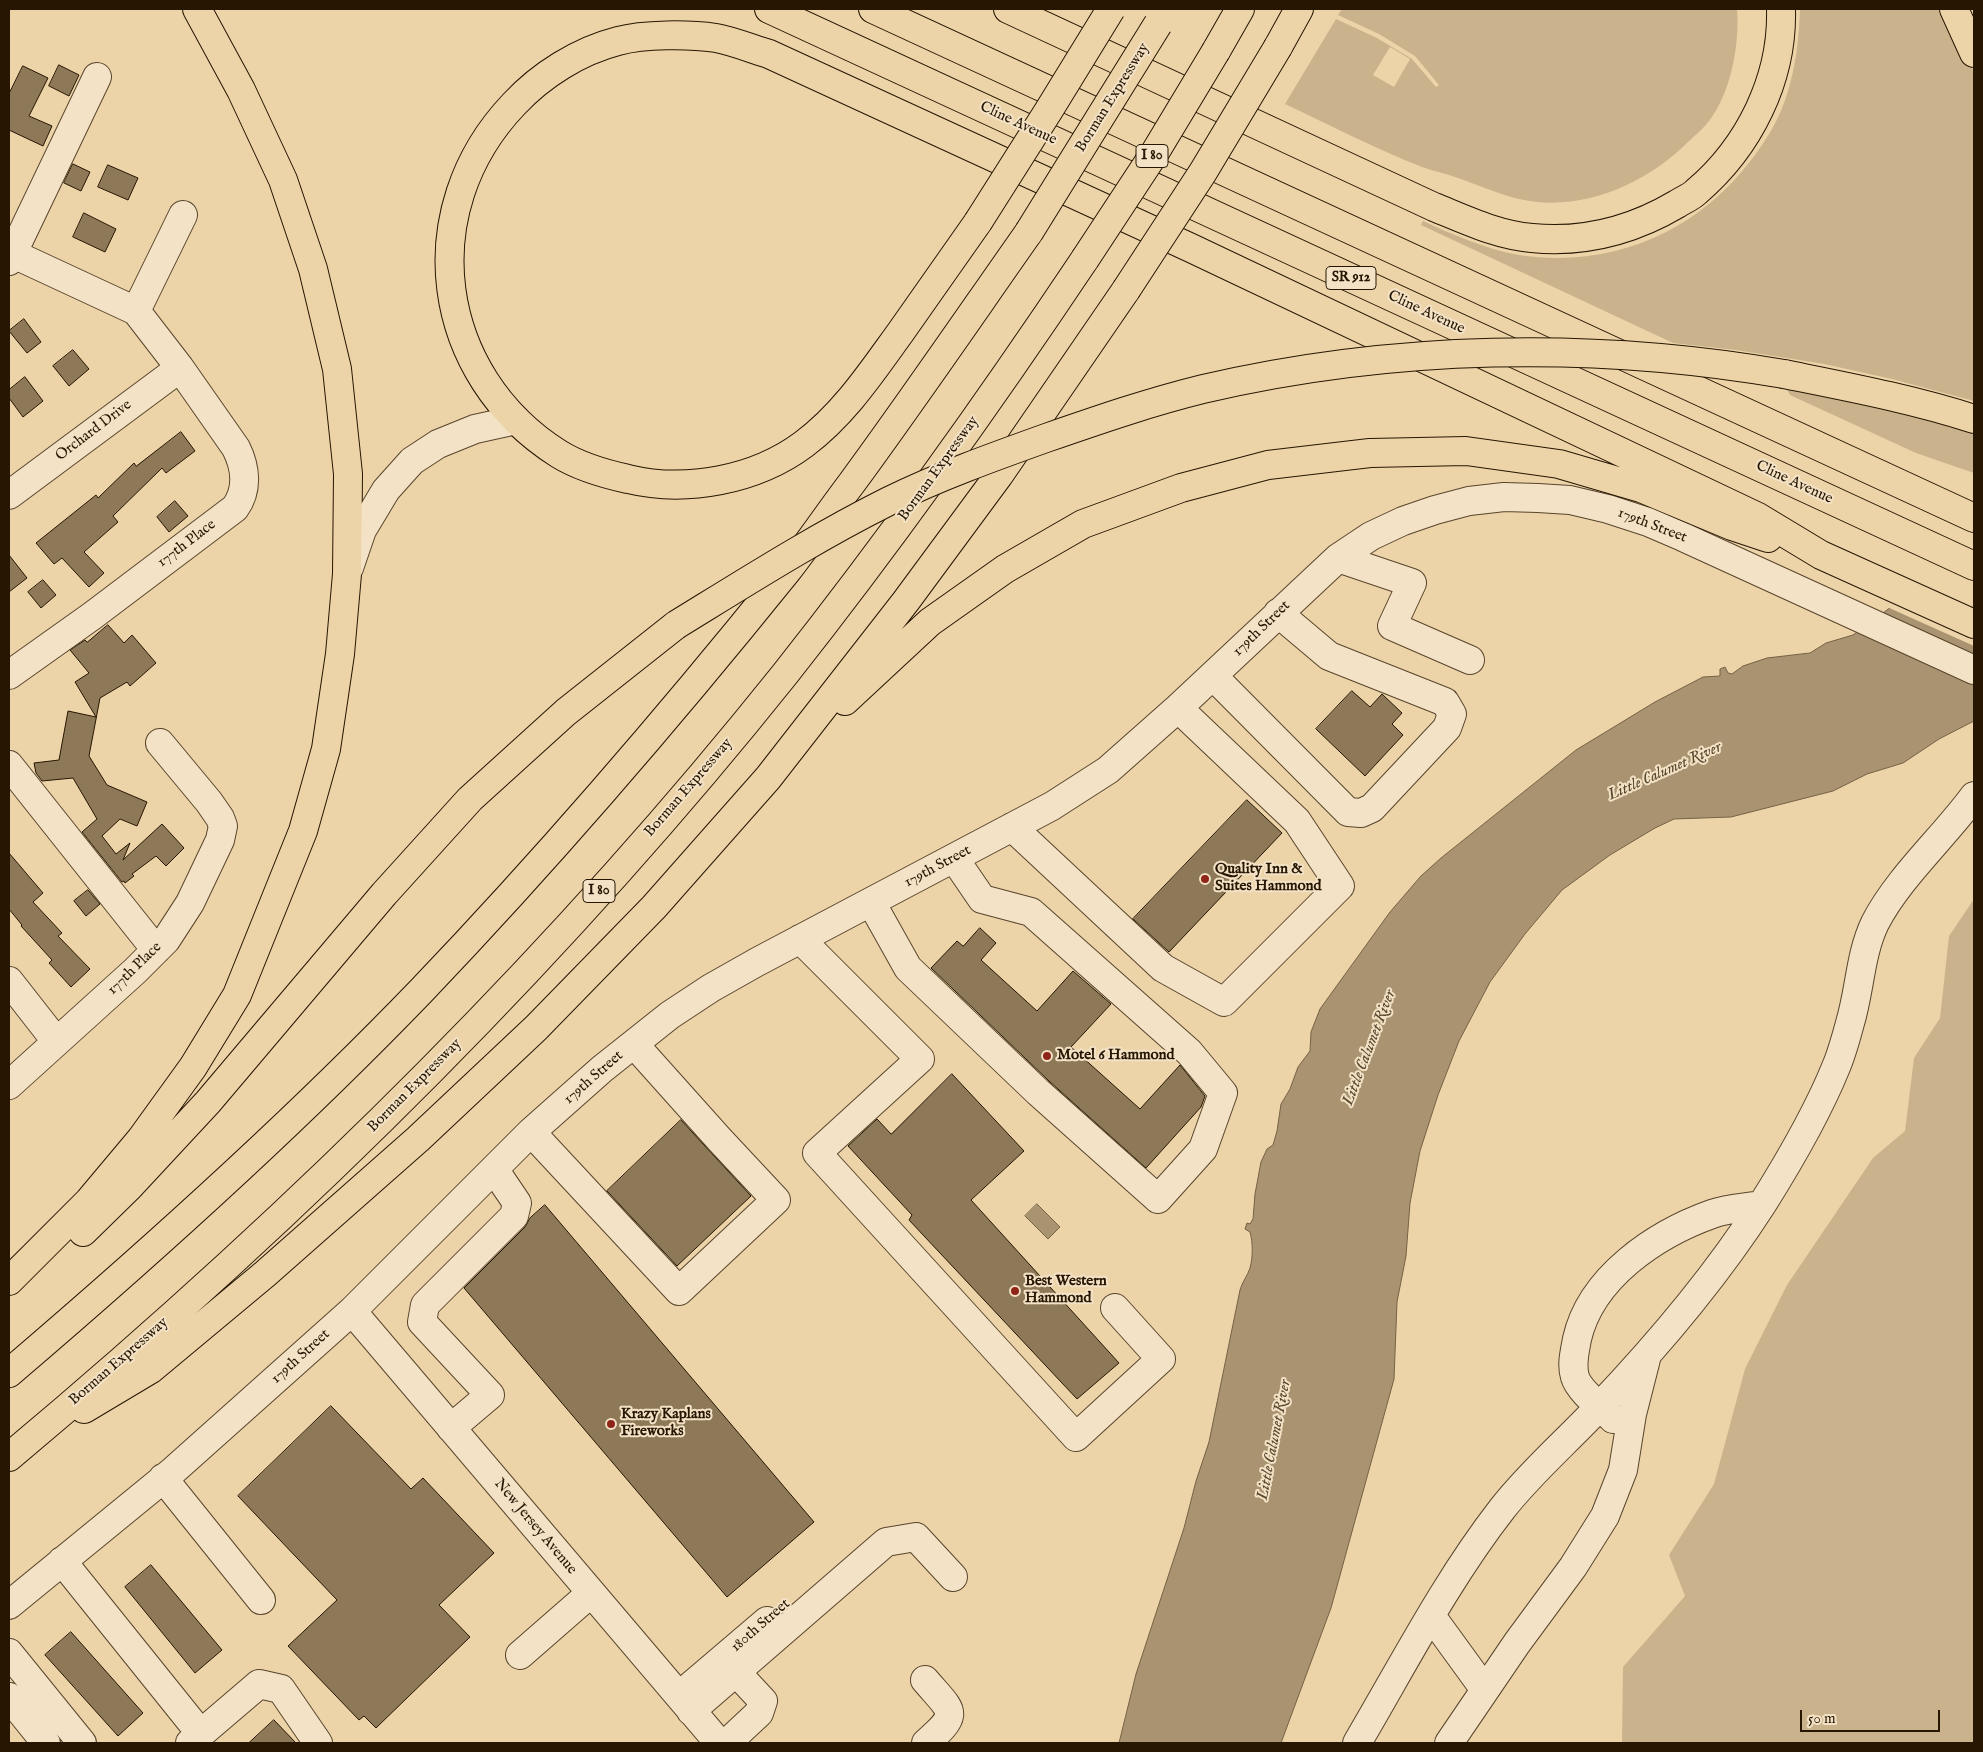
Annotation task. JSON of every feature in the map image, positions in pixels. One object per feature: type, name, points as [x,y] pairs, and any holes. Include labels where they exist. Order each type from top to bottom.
[{"type":"highway","points":[[9,1281],[89,1201],[141,1139],[194,1067],[237,995],[304,831],[326,749],[340,654],[347,574],[348,474],[337,369],[313,269],[283,180],[241,90],[197,9]]},
{"type":"highway","name":"Cline Avenue","points":[[769,9],[1974,566]]},
{"type":"highway","points":[[873,9],[1972,517]]},
{"type":"highway","points":[[1008,9],[1434,207],[1490,230],[1532,238],[1577,238],[1618,231],[1658,216],[1696,193],[1723,165],[1740,144],[1758,113],[1773,73],[1781,29],[1781,9]]},
{"type":"highway","points":[[1110,9],[1049,110],[978,222],[870,375],[830,423],[801,447],[766,466],[723,480],[680,486],[639,482],[599,472],[560,454],[516,420],[482,377],[459,329],[449,268],[454,212],[469,169],[494,124],[529,88],[569,61],[618,41],[667,35],[716,38],[769,54],[1191,248],[1758,517],[1822,555],[1974,624]]},
{"type":"highway","name":"Borman Expressway","points":[[17,1450],[169,1318],[299,1201],[425,1078],[558,938],[682,797],[785,674],[905,516],[1023,352],[1154,154],[1240,9]]},
{"type":"highway","points":[[768,778],[906,601],[993,483],[1126,290],[1203,172],[1299,9]]},
{"type":"highway","points":[[1954,9],[1974,53]]},
{"type":"highway","name":"Borman Expressway","points":[[9,1372],[107,1289],[306,1105],[419,993],[504,903],[633,757],[789,568],[918,392],[1029,232],[1163,16]]},
{"type":"highway","points":[[9,1298],[42,1270],[129,1187],[208,1102],[384,894],[470,800],[566,712],[676,624],[777,563],[889,501],[971,464],[1144,405],[1202,389],[1279,374],[1345,364],[1415,357],[1516,353],[1632,356],[1725,365],[1784,374],[1872,392],[1943,409],[1974,419]]},
{"type":"highway","points":[[17,1450],[152,1369],[264,1274],[418,1139],[536,1028],[647,914],[768,778],[877,670],[930,622],[1004,569],[1083,524],[1181,488],[1268,465],[1370,453],[1466,451],[1559,464],[1641,488],[1732,526],[1822,555]]},
{"type":"street","points":[[97,77],[10,256],[136,311],[183,215]]},
{"type":"street","name":"177th Place","points":[[9,675],[92,616],[235,508],[239,502],[245,480],[242,459],[180,368],[136,311]]},
{"type":"street","name":"Orchard Drive","points":[[9,495],[180,368]]},
{"type":"street","points":[[347,574],[362,530],[386,490],[412,462],[438,444],[475,429],[516,420]]},
{"type":"street","name":"179th Street","points":[[9,1605],[163,1478],[352,1312],[531,1132],[602,1069],[670,1015],[711,988],[800,939],[1052,806],[1108,770],[1213,676],[1338,558],[1371,536],[1402,521],[1469,501],[1504,497],[1570,500],[1608,509],[1648,522],[1974,670]]},
{"type":"street","points":[[1338,558],[1412,584],[1392,626],[1470,660]]},
{"type":"street","points":[[1213,676],[1348,812],[1361,813],[1372,808],[1447,728],[1452,714],[1445,702],[1329,656],[1278,613]]},
{"type":"street","points":[[1012,827],[1163,968],[1224,1002],[1340,886],[1297,822],[1178,708]]},
{"type":"street","name":"177th Place","points":[[9,1085],[156,950],[177,924],[190,903],[220,840],[223,826],[220,818],[160,743]]},
{"type":"street","points":[[9,765],[156,950]]},
{"type":"street","points":[[1357,1743],[1474,1549],[1502,1509],[1600,1406],[1648,1352],[1712,1273],[1761,1205],[1793,1154],[1837,1066],[1852,1018],[1868,941],[1877,920],[1901,886],[1974,796]]},
{"type":"street","points":[[871,902],[908,968],[1038,1092],[1158,1199],[1202,1149],[1223,1093],[1189,1052],[1031,912],[982,899],[954,858]]},
{"type":"street","points":[[800,939],[920,1059],[817,1153],[1076,1437],[1161,1359],[1114,1308]]},
{"type":"street","points":[[9,981],[56,1042]]},
{"type":"street","points":[[531,1132],[679,1291],[776,1200],[634,1044]]},
{"type":"street","points":[[451,1428],[490,1395],[422,1322],[425,1305],[514,1216],[517,1203],[494,1169]]},
{"type":"street","points":[[1629,1437],[1579,1386],[1575,1377],[1573,1364],[1580,1326],[1584,1316],[1608,1280],[1636,1255],[1685,1226],[1712,1214],[1761,1205]]},
{"type":"street","name":"New Jersey Avenue","points":[[352,1312],[719,1743]]},
{"type":"street","points":[[1449,1743],[1574,1567],[1598,1528],[1619,1484],[1635,1398],[1648,1352]]},
{"type":"street","points":[[163,1478],[261,1600]]},
{"type":"street","points":[[685,1704],[736,1672],[886,1542],[916,1537],[953,1577]]},
{"type":"street","name":"180th Street","points":[[685,1704],[843,1555]]},
{"type":"street","points":[[62,1561],[196,1739],[259,1684],[282,1689],[318,1743]]},
{"type":"street","points":[[520,1655],[591,1593]]},
{"type":"street","points":[[1432,1617],[1485,1690]]},
{"type":"street","points":[[9,1653],[82,1743]]},
{"type":"street","points":[[726,1743],[759,1713],[763,1701],[736,1672]]},
{"type":"street","points":[[925,1680],[948,1708],[950,1716],[946,1725],[926,1743]]},
{"type":"street","points":[[46,1699],[17,1707],[46,1743]]},
{"type":"shaded area","points":[[1342,9],[1737,9],[1738,22],[1732,67],[1723,96],[1717,110],[1709,121],[1688,142],[1652,171],[1632,183],[1588,198],[1565,202],[1542,202],[1511,197],[1422,167],[1370,145],[1285,104],[1336,19],[1377,38],[1412,59],[1436,87],[1439,85],[1415,56],[1379,34],[1338,15]],"holes":[[[1390,47],[1410,59],[1394,87],[1373,75]]]},
{"type":"shaded area","points":[[1800,9],[1944,9],[1974,72],[1974,401],[1892,379],[1824,364],[1736,350],[1673,343],[1421,225],[1423,221],[1470,241],[1506,252],[1553,258],[1586,256],[1618,250],[1648,240],[1677,226],[1704,208],[1729,186],[1757,153],[1772,129],[1781,112],[1793,73]]},
{"type":"shaded area","points":[[1786,388],[1919,417],[1974,432],[1974,473],[1916,453],[1790,395]]},
{"type":"shaded area","points":[[1974,899],[1974,1743],[1622,1743],[1623,1667],[1685,1596],[1669,1555],[1714,1484],[1745,1369],[1787,1285],[1873,1158],[1905,1131],[1914,1058],[1940,1018],[1949,936]]},
{"type":"water","name":"Little Calumet River","points":[[1974,535],[1974,721],[1939,739],[1903,763],[1867,774],[1833,791],[1731,817],[1674,819],[1655,828],[1610,855],[1562,890],[1525,934],[1490,982],[1459,1041],[1438,1095],[1420,1151],[1410,1203],[1406,1256],[1397,1302],[1394,1379],[1331,1608],[1281,1743],[1119,1743],[1136,1674],[1184,1528],[1196,1481],[1209,1442],[1240,1290],[1251,1264],[1251,1236],[1250,1232],[1245,1229],[1247,1223],[1250,1224],[1253,1219],[1261,1162],[1267,1149],[1273,1145],[1281,1104],[1290,1089],[1298,1067],[1310,1051],[1311,1032],[1320,1009],[1390,912],[1421,876],[1576,750],[1655,702],[1703,677],[1720,676],[1720,669],[1725,667],[1728,673],[1732,674],[1743,666],[1767,658],[1810,653],[1826,643],[1853,635],[1902,599]]},
{"type":"water","points":[[1037,1204],[1060,1227],[1048,1239],[1025,1216]]},
{"type":"pier","points":[[1974,533],[1974,646],[1887,607],[1900,598],[1962,541]]},
{"type":"building","points":[[59,65],[79,75],[69,96],[49,86]]},
{"type":"building","points":[[23,66],[48,78],[29,116],[52,126],[43,146],[9,130],[9,94]]},
{"type":"building","points":[[73,164],[90,172],[81,191],[64,183]]},
{"type":"building","points":[[108,165],[138,178],[128,200],[98,187]]},
{"type":"building","points":[[84,213],[116,229],[105,252],[73,237]]},
{"type":"building","points":[[24,319],[41,342],[27,353],[9,331]]},
{"type":"building","points":[[73,350],[89,369],[69,386],[53,366]]},
{"type":"building","points":[[25,377],[43,401],[23,417],[9,398],[9,390]]},
{"type":"building","points":[[181,432],[195,451],[166,473],[162,468],[113,516],[118,522],[84,552],[104,573],[89,587],[62,558],[54,564],[36,543],[96,495],[98,498],[134,463],[136,466]]},
{"type":"building","points":[[175,501],[188,516],[169,532],[157,517]]},
{"type":"building","points":[[9,555],[27,578],[9,592]]},
{"type":"building","points":[[43,580],[56,595],[41,608],[28,592]]},
{"type":"building","points":[[108,625],[124,643],[132,635],[156,663],[130,686],[127,682],[100,698],[89,756],[107,785],[147,802],[137,826],[120,819],[102,836],[116,854],[130,843],[123,860],[162,824],[184,848],[166,866],[156,856],[132,874],[134,876],[125,883],[124,881],[122,882],[82,832],[97,819],[73,778],[42,781],[36,773],[34,763],[59,760],[68,711],[96,717],[75,682],[89,673],[70,650],[85,640],[87,642]]},
{"type":"building","points":[[1352,691],[1370,707],[1382,694],[1402,713],[1392,724],[1403,735],[1365,776],[1316,729]]},
{"type":"building","name":"Quality Inn & Suites Hammond","points":[[1247,800],[1282,833],[1169,952],[1133,919]]},
{"type":"building","points":[[9,853],[43,893],[33,902],[62,933],[58,936],[90,969],[71,987],[49,963],[52,960],[21,926],[9,909]]},
{"type":"building","points":[[88,890],[100,904],[86,916],[74,901]]},
{"type":"building","name":"Motel 6 Hammond","points":[[980,928],[996,943],[981,960],[1037,1011],[1073,971],[1111,1004],[1071,1047],[1140,1109],[1180,1065],[1205,1096],[1201,1107],[1146,1168],[1049,1081],[931,968],[957,941],[963,946]]},
{"type":"building","name":"Best Western Hammond","points":[[952,1074],[1024,1151],[971,1200],[1119,1363],[1077,1399],[909,1220],[912,1215],[848,1146],[877,1119],[891,1134]]},
{"type":"building","points":[[681,1120],[751,1196],[677,1266],[607,1191]]},
{"type":"building","points":[[545,1205],[814,1522],[727,1597],[464,1288],[525,1227],[530,1218]]},
{"type":"building","points":[[331,1406],[411,1489],[423,1478],[494,1553],[439,1605],[470,1637],[376,1728],[364,1716],[359,1720],[288,1646],[337,1600],[238,1496]]},
{"type":"building","points":[[151,1565],[222,1650],[195,1673],[125,1587]]},
{"type":"building","points":[[71,1632],[143,1713],[118,1736],[45,1655]]},
{"type":"building","points":[[274,1720],[296,1743],[249,1743]]},
{"type":"place","name":"Quality Inn & Suites Hammond","points":[[1205,879]]},
{"type":"place","name":"Motel 6 Hammond","points":[[1047,1056]]},
{"type":"place","name":"Best Western Hammond","points":[[1015,1291]]},
{"type":"place","name":"Krazy Kaplans Fireworks","points":[[611,1424]]}]
